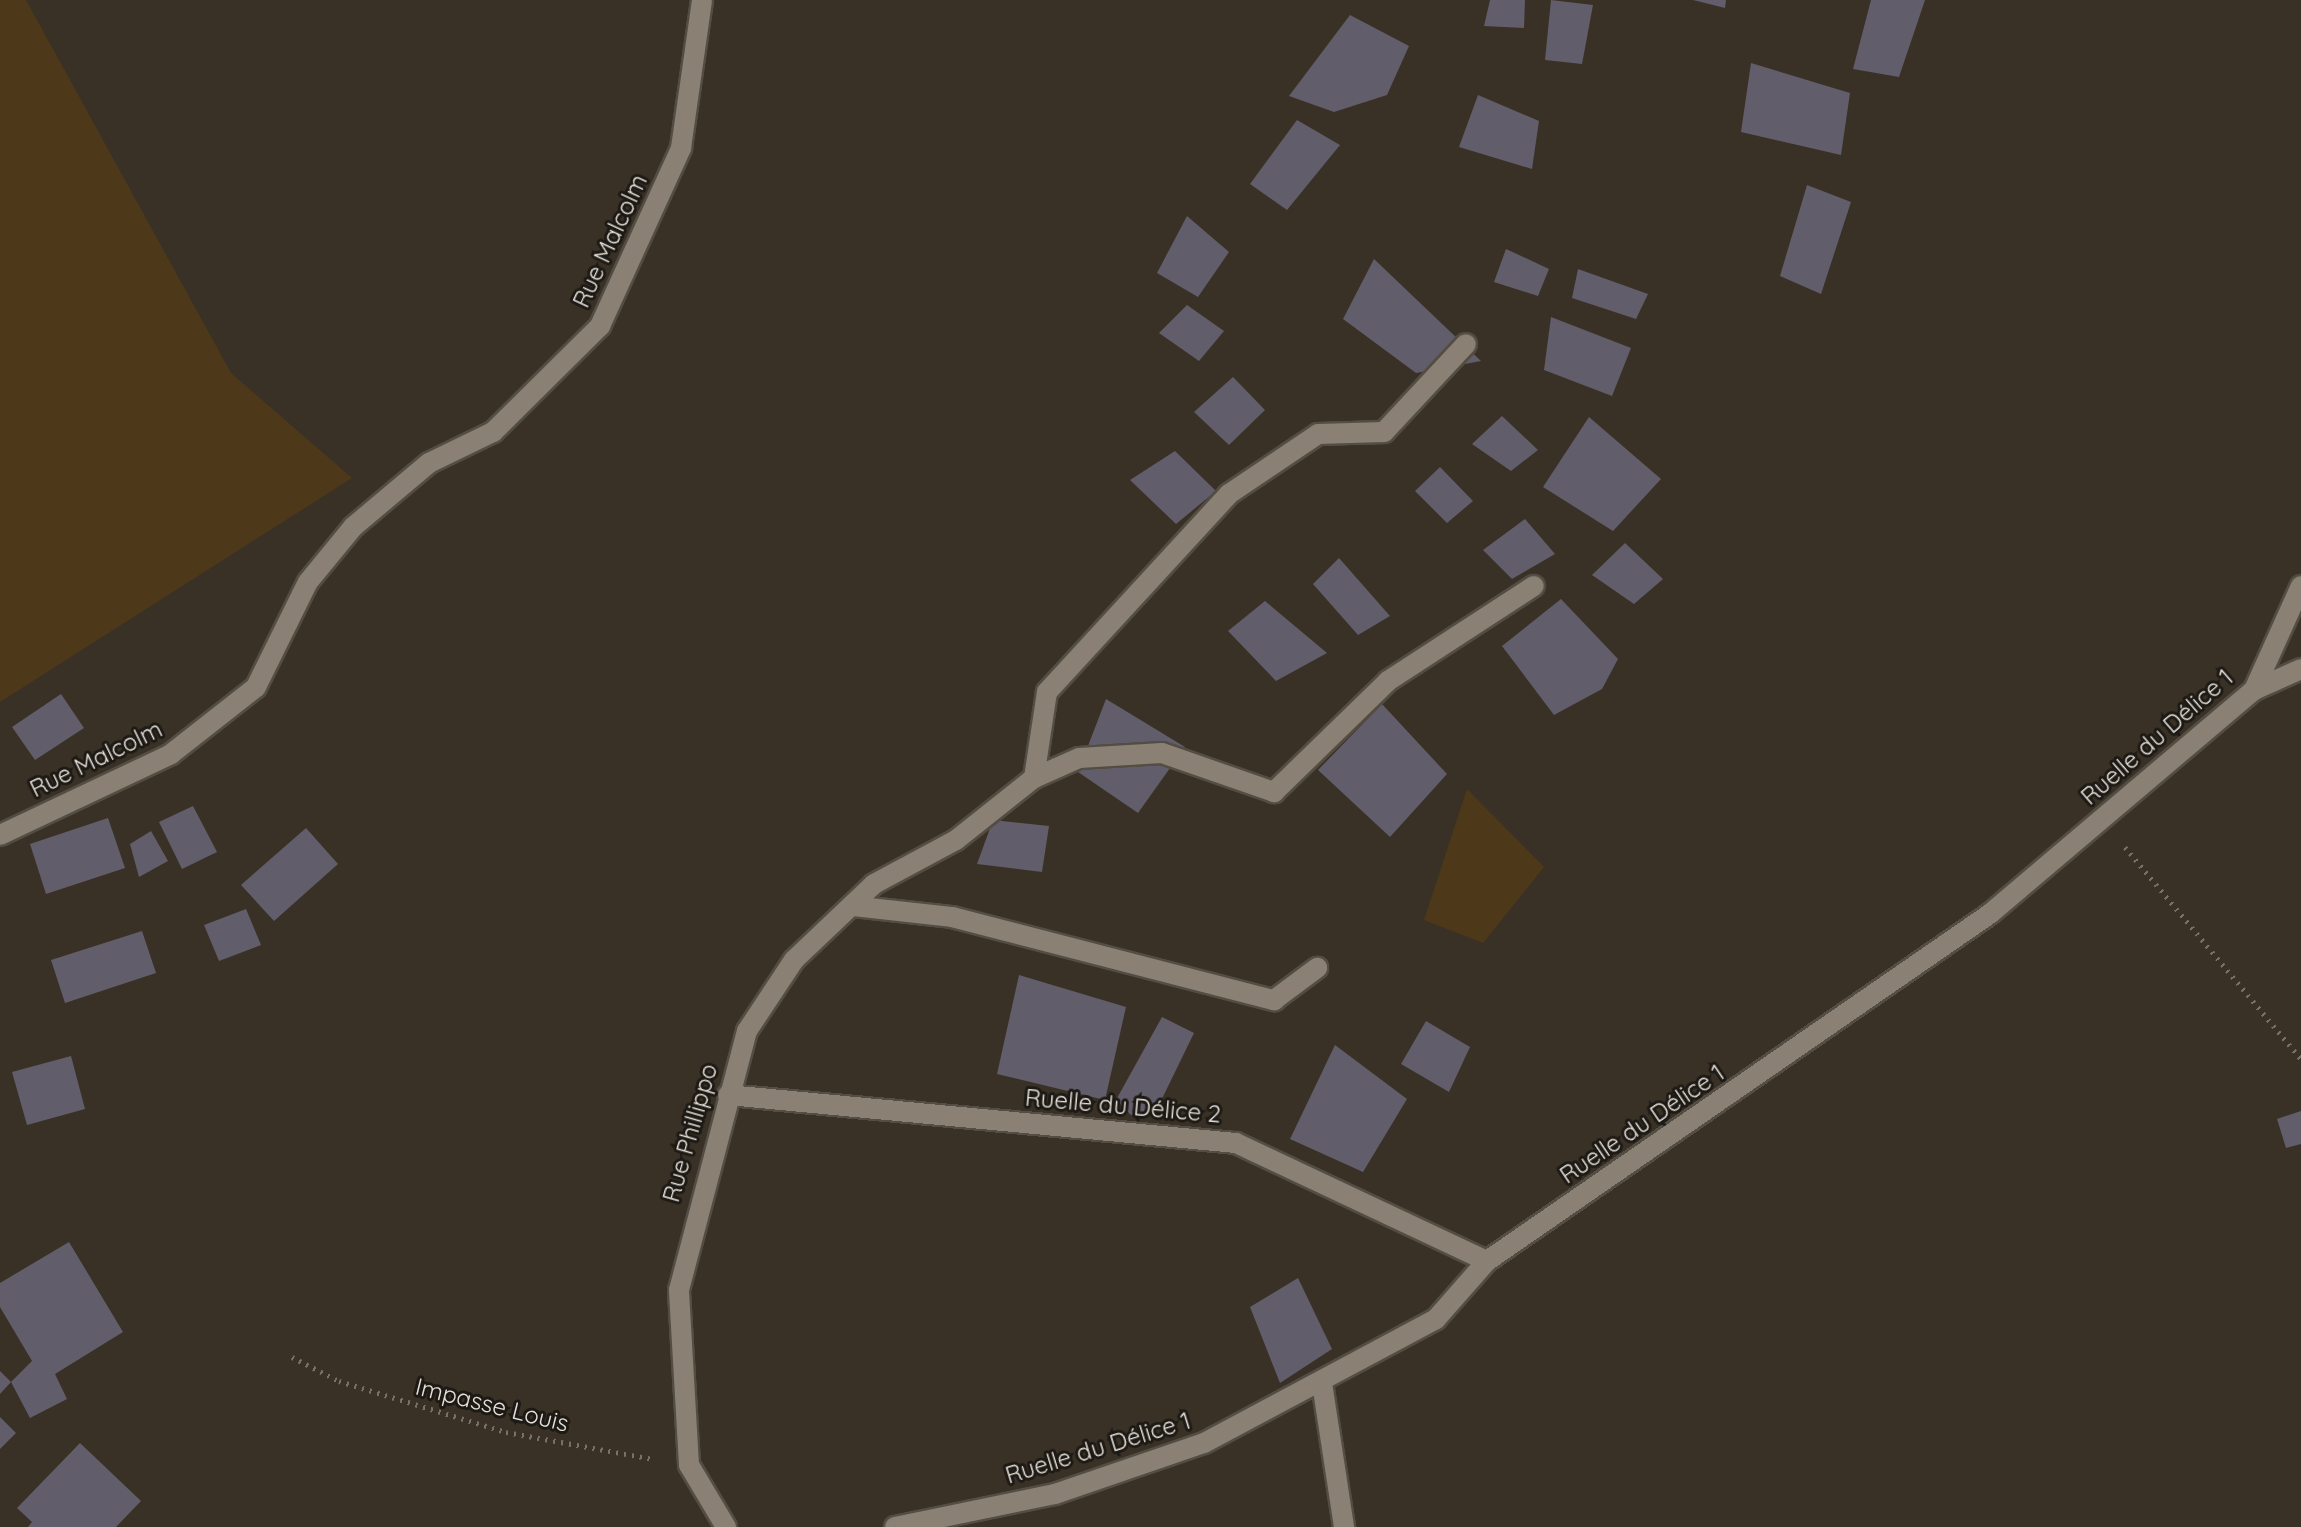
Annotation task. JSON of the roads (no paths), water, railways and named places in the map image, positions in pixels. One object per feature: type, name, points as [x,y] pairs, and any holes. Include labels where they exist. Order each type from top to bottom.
[{"type":"street","name":"Rue Malcolm","points":[[0,835],[171,754],[256,687],[308,582],[353,527],[429,463],[493,432],[600,326],[681,148],[702,0]]},
{"type":"street","points":[[1034,778],[1047,692],[1229,494],[1318,434],[1384,432],[1466,344]]},
{"type":"street","name":"Rue Phillippo","points":[[726,1527],[689,1465],[679,1290],[747,1031],[794,960],[874,884],[956,840],[1034,778],[1079,758],[1162,753],[1274,792],[1388,681],[1534,586]]},
{"type":"street","name":"Ruelle du Délice 1","points":[[895,1527],[1055,1494],[1204,1443],[1322,1383],[1436,1319],[1487,1261],[1991,913],[2102,819],[2254,690],[2301,586]]},
{"type":"street","points":[[2254,690],[2301,669]]},
{"type":"street","points":[[852,906],[952,917],[1274,1000],[1317,968]]},
{"type":"street","name":"Ruelle du Délice 2","points":[[728,1095],[1236,1143],[1487,1261]]},
{"type":"street","points":[[1322,1383],[1344,1527]]}]
